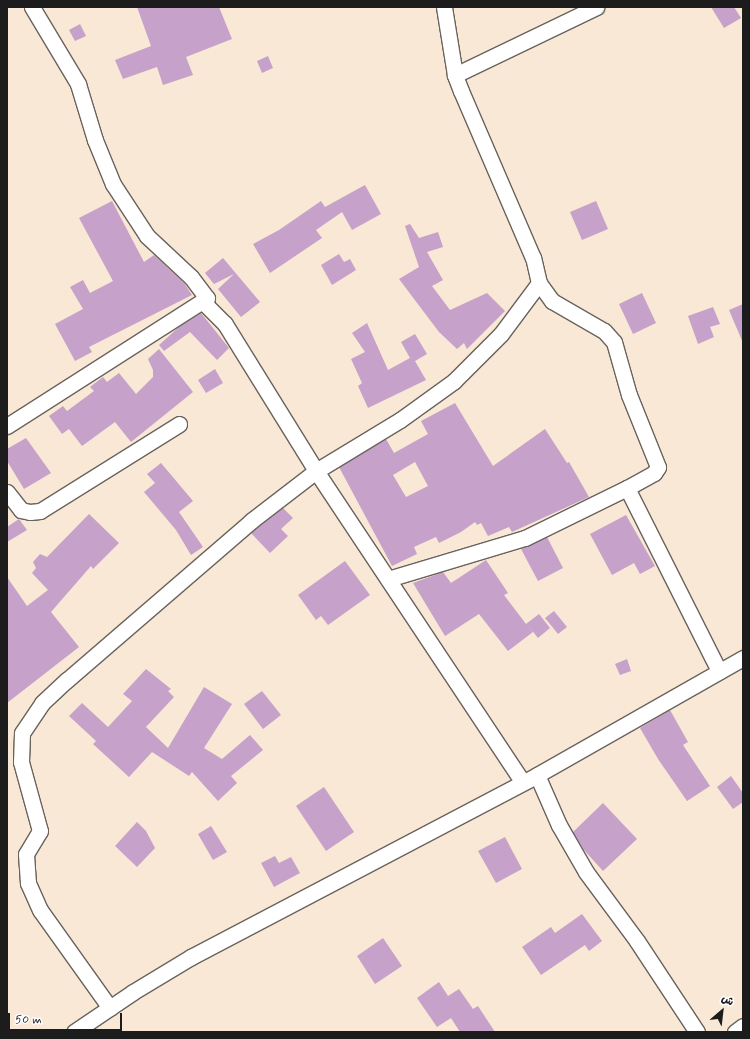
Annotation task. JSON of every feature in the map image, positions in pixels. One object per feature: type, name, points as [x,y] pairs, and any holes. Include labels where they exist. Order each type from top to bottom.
[{"type":"street","points":[[32,7],[78,84],[97,146],[113,184],[147,236],[190,277],[207,298]]},
{"type":"street","points":[[388,578],[526,538],[627,488],[654,473],[658,467],[629,395],[618,351],[614,342],[604,331],[552,302],[539,283],[533,258],[456,75],[444,7]]},
{"type":"street","points":[[456,75],[596,7]]},
{"type":"street","points":[[110,1008],[40,910],[28,883],[24,864],[26,854],[40,831],[21,762],[22,733],[42,703],[135,619],[239,530],[316,470],[400,420],[454,381],[501,334],[539,283]]},
{"type":"street","points":[[7,426],[207,298]]},
{"type":"street","points":[[207,298],[205,304],[225,324],[316,470],[521,780]]},
{"type":"street","points":[[7,492],[21,510],[30,512],[40,511],[179,424]]},
{"type":"street","points":[[627,488],[719,671]]},
{"type":"street","points":[[74,1032],[94,1026],[110,1008],[191,958],[521,780],[536,774],[743,658]]},
{"type":"street","points":[[536,774],[559,824],[586,872],[637,941],[697,1032]]},
{"type":"street","points":[[735,1032],[743,1026]]},
{"type":"building","points":[[137,7],[219,7],[232,39],[186,57],[193,75],[163,85],[157,67],[123,79],[115,60],[151,46]]},
{"type":"building","points":[[711,7],[734,7],[741,18],[724,28]]},
{"type":"building","points":[[80,24],[86,36],[75,41],[69,30]]},
{"type":"building","points":[[268,56],[273,68],[262,73],[257,61]]},
{"type":"building","points":[[365,185],[381,214],[352,230],[342,212],[316,230],[322,238],[270,273],[253,244],[279,230],[321,201],[325,207]]},
{"type":"building","points":[[112,201],[144,262],[154,255],[184,283],[192,295],[89,347],[92,352],[75,361],[55,324],[83,309],[70,287],[83,280],[90,293],[113,281],[79,218]]},
{"type":"building","points":[[596,201],[608,229],[582,240],[570,212]]},
{"type":"building","points":[[410,224],[419,238],[438,232],[443,247],[427,252],[443,280],[432,286],[450,310],[487,293],[505,311],[467,349],[464,343],[457,349],[439,332],[399,279],[419,267],[405,226]]},
{"type":"building","points":[[339,254],[344,262],[350,259],[356,270],[332,285],[321,265]]},
{"type":"building","points":[[223,258],[260,302],[241,317],[218,289],[234,274],[214,284],[205,273]]},
{"type":"building","points":[[642,293],[656,323],[633,334],[619,304]]},
{"type":"building","points":[[743,304],[743,343],[729,310]]},
{"type":"building","points":[[713,307],[720,324],[710,327],[714,337],[698,344],[688,316]]},
{"type":"building","points":[[201,313],[229,348],[217,360],[190,332],[164,351],[159,345],[179,327]]},
{"type":"building","points":[[367,323],[388,370],[410,358],[401,342],[415,334],[427,354],[415,361],[426,380],[368,408],[358,386],[362,383],[351,359],[365,352],[352,333]]},
{"type":"building","points":[[159,349],[193,392],[131,442],[115,422],[82,446],[69,429],[62,434],[49,416],[63,406],[67,411],[94,391],[90,387],[103,377],[107,382],[119,373],[136,394],[153,377],[153,370],[148,359]]},
{"type":"building","points":[[215,369],[223,383],[206,393],[198,380]]},
{"type":"building","points":[[455,403],[493,466],[545,429],[567,463],[569,462],[589,497],[512,532],[509,527],[488,536],[481,523],[477,525],[475,522],[461,532],[439,543],[436,537],[414,547],[417,554],[392,566],[339,467],[386,439],[394,453],[428,434],[421,421]],"holes":[[[415,462],[428,486],[406,497],[393,475]]]},
{"type":"building","points":[[26,438],[51,473],[24,489],[7,461],[7,449]]},
{"type":"building","points":[[161,463],[193,501],[179,512],[203,547],[191,555],[176,530],[144,492],[155,483],[147,474]]},
{"type":"building","points":[[283,508],[293,518],[281,529],[288,536],[270,553],[251,533]]},
{"type":"building","points":[[89,514],[119,543],[93,569],[91,566],[51,612],[79,647],[7,703],[7,577],[27,606],[48,590],[32,573],[36,568],[33,562],[40,554],[47,557]]},
{"type":"building","points":[[626,515],[655,566],[640,574],[634,563],[612,575],[590,534]]},
{"type":"building","points":[[19,519],[27,530],[7,542],[7,527]]},
{"type":"building","points":[[547,537],[563,568],[538,581],[521,549]]},
{"type":"building","points":[[486,560],[508,593],[504,595],[526,624],[539,614],[550,628],[538,638],[527,624],[533,632],[508,651],[479,614],[445,636],[413,583],[443,572],[451,583]]},
{"type":"building","points":[[345,561],[370,595],[328,625],[321,616],[316,620],[298,595]]},
{"type":"building","points":[[554,611],[567,627],[558,634],[545,618]]},
{"type":"building","points":[[627,659],[631,671],[620,675],[615,664]]},
{"type":"building","points":[[146,669],[171,689],[168,691],[174,697],[146,727],[168,748],[204,687],[232,704],[204,748],[222,759],[250,735],[263,750],[231,776],[237,783],[218,801],[192,772],[189,776],[152,752],[129,777],[93,744],[96,741],[69,716],[82,703],[108,727],[132,701],[123,694]]},
{"type":"building","points":[[262,691],[281,715],[263,729],[244,704]]},
{"type":"building","points":[[670,710],[688,742],[683,745],[710,786],[687,801],[658,759],[640,728]]},
{"type":"building","points":[[731,776],[743,793],[743,802],[733,809],[717,787]]},
{"type":"building","points":[[324,787],[354,832],[326,851],[296,806]]},
{"type":"building","points":[[603,803],[637,839],[603,871],[584,850],[573,832]]},
{"type":"building","points":[[137,822],[146,831],[155,848],[137,867],[115,846]]},
{"type":"building","points":[[211,826],[227,852],[213,860],[198,834]]},
{"type":"building","points":[[505,837],[522,869],[496,883],[478,851]]},
{"type":"building","points":[[275,856],[279,863],[291,857],[300,873],[274,887],[261,863]]},
{"type":"building","points":[[582,914],[602,941],[589,951],[585,945],[541,975],[522,947],[551,927],[555,933]]},
{"type":"building","points":[[383,938],[402,966],[375,984],[357,956]]},
{"type":"building","points":[[439,982],[448,996],[459,989],[473,1009],[478,1006],[495,1032],[460,1032],[451,1018],[437,1027],[417,998]]}]
